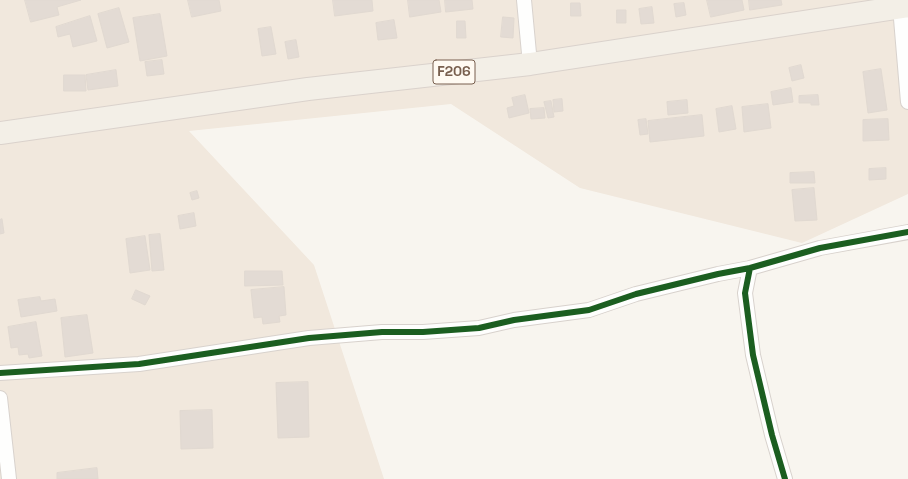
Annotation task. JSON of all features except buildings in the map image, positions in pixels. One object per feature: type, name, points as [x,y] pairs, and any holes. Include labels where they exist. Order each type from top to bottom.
[{"type":"main road","name":"F206","points":[[0,133],[308,89],[530,64],[904,7]]},
{"type":"street","points":[[524,0],[530,64]]},
{"type":"street","points":[[904,7],[908,102]]},
{"type":"street","points":[[0,373],[139,364],[309,338],[382,332],[423,332],[480,328],[514,320],[589,310],[636,294],[718,274],[750,268],[820,248],[908,232]]},
{"type":"street","points":[[750,268],[746,293],[753,355],[772,436],[785,479]]},
{"type":"street","points":[[0,398],[9,479]]},
{"type":"shaded area","points":[[0,0],[908,0],[908,194],[802,243],[580,188],[451,104],[189,131],[314,265],[384,479],[0,479]]},
{"type":"cycle path","points":[[0,373],[139,364],[309,338],[382,332],[423,332],[479,328],[514,320],[589,310],[636,294],[718,274],[750,268],[820,248],[908,232]]},
{"type":"cycle path","points":[[750,268],[745,293],[753,355],[772,435],[785,479]]}]
